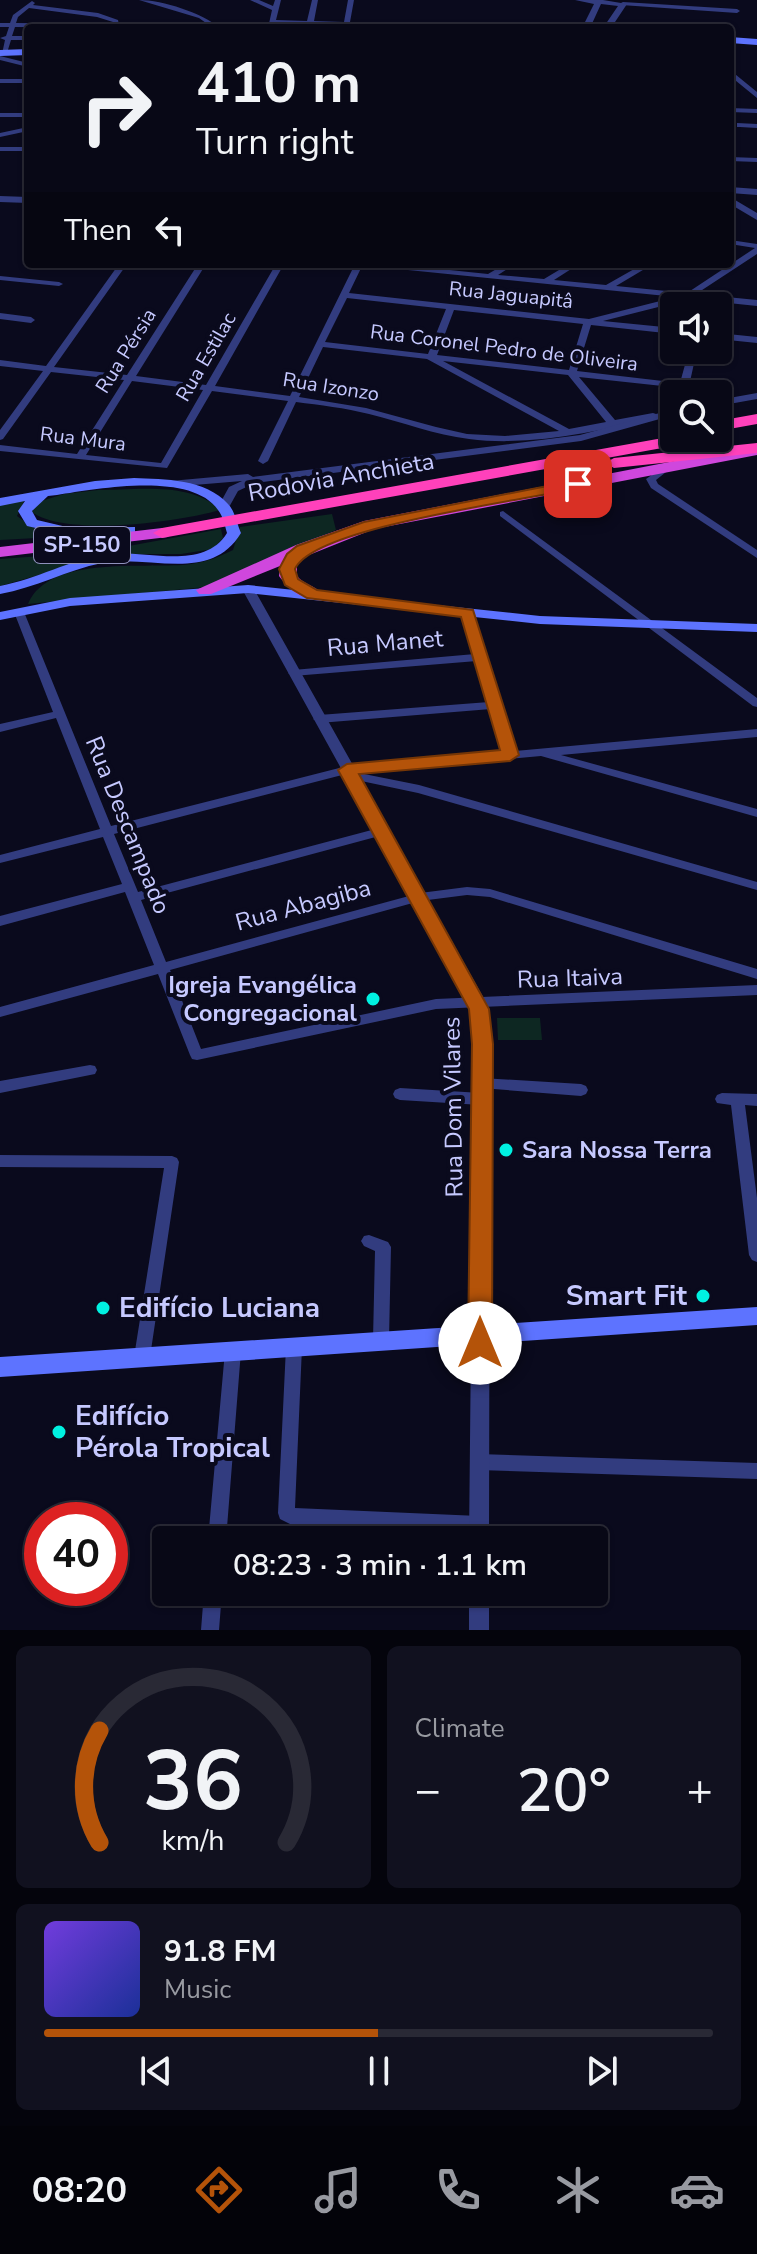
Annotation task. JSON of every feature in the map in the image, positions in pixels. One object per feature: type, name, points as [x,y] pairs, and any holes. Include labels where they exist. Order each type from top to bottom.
[{"type":"highway","points":[[732,423],[757,413]]},
{"type":"highway","points":[[732,425],[757,419]]},
{"type":"highway","points":[[732,427],[757,426]]},
{"type":"highway","name":"Rodovia Anchieta","points":[[269,510],[660,437]]},
{"type":"highway","name":"Rodovia Anchieta","points":[[0,552],[160,529],[660,443]]},
{"type":"highway","points":[[529,467],[648,461],[757,449]]},
{"type":"highway","points":[[205,590],[303,549],[388,520],[757,449]]},
{"type":"highway","name":"Rodovia Anchieta","points":[[0,544],[160,529]]},
{"type":"highway","points":[[303,549],[289,563],[288,576],[296,587],[313,594]]},
{"type":"main road","points":[[734,40],[757,42]]},
{"type":"main road","points":[[1,55],[24,52]]},
{"type":"main road","points":[[0,502],[113,483],[169,484],[207,492],[224,507],[234,533],[225,549],[215,554],[184,558],[111,557],[0,593]]},
{"type":"main road","points":[[46,493],[31,502],[25,511],[32,523],[71,532],[130,530]]},
{"type":"main road","points":[[19,612],[28,594],[51,577]]},
{"type":"main road","points":[[0,616],[70,602],[248,589],[468,613],[757,628]]},
{"type":"main road","points":[[0,593],[19,612]]},
{"type":"main road","points":[[0,1367],[757,1316]]},
{"type":"street","points":[[24,64],[1,55],[4,38],[15,16],[34,0]]},
{"type":"street","points":[[142,0],[201,17],[211,24]]},
{"type":"street","points":[[253,0],[276,9]]},
{"type":"street","points":[[272,24],[278,0]]},
{"type":"street","points":[[310,23],[315,0]]},
{"type":"street","points":[[347,23],[351,0]]},
{"type":"street","points":[[579,0],[737,11]]},
{"type":"street","points":[[688,8],[697,5],[694,0]]},
{"type":"street","points":[[588,24],[598,2]]},
{"type":"street","points":[[610,24],[623,4]]},
{"type":"street","points":[[27,6],[98,15],[116,21],[116,24]]},
{"type":"street","points":[[291,24],[366,24]]},
{"type":"street","points":[[0,25],[24,25]]},
{"type":"street","points":[[734,75],[757,96]]},
{"type":"street","points":[[0,81],[24,81]]},
{"type":"street","points":[[746,85],[757,86]]},
{"type":"street","points":[[734,110],[757,111]]},
{"type":"street","points":[[0,115],[24,115]]},
{"type":"street","points":[[740,125],[757,126]]},
{"type":"street","points":[[0,135],[24,130]]},
{"type":"street","points":[[0,149],[24,149]]},
{"type":"street","points":[[734,159],[757,160]]},
{"type":"street","points":[[734,190],[757,192]]},
{"type":"street","points":[[0,199],[24,200]]},
{"type":"street","points":[[734,203],[757,217]]},
{"type":"street","points":[[734,243],[757,248]]},
{"type":"street","points":[[734,264],[757,248]]},
{"type":"street","points":[[0,437],[120,268]]},
{"type":"street","name":"Rua Pérsia","points":[[80,457],[199,268]]},
{"type":"street","name":"Rua Estilac","points":[[162,467],[278,268]]},
{"type":"street","points":[[263,461],[357,268]]},
{"type":"street","points":[[409,268],[660,294]]},
{"type":"street","points":[[490,276],[504,268]]},
{"type":"street","points":[[545,282],[568,268]]},
{"type":"street","points":[[606,289],[642,268]]},
{"type":"street","points":[[694,292],[728,268]]},
{"type":"street","points":[[0,278],[59,284]]},
{"type":"street","points":[[646,293],[648,307]]},
{"type":"street","name":"Rua Jaguapitâ","points":[[344,295],[660,330]]},
{"type":"street","points":[[732,301],[757,303]]},
{"type":"street","points":[[612,423],[572,374],[588,322],[660,304]]},
{"type":"street","points":[[451,307],[431,358],[566,431]]},
{"type":"street","points":[[0,316],[31,320]]},
{"type":"street","points":[[732,337],[757,340]]},
{"type":"street","name":"Rua Coronel Pedro de Oliveira","points":[[320,344],[660,383]]},
{"type":"street","name":"Rua Izonzo","points":[[0,363],[294,399],[393,416],[468,437],[515,438],[653,416]]},
{"type":"street","points":[[732,400],[757,396]]},
{"type":"street","points":[[169,484],[305,472],[581,438],[660,415]]},
{"type":"street","name":"Rua Mura","points":[[0,448],[162,467]]},
{"type":"street","points":[[666,468],[652,476],[654,486],[757,555]]},
{"type":"street","points":[[224,507],[230,492],[242,484],[305,472]]},
{"type":"street","points":[[503,514],[757,703]]},
{"type":"street","name":"Rua Dom Vilares","points":[[248,589],[478,1002],[481,1091],[479,1526]]},
{"type":"street","name":"Rua Descampado","points":[[19,612],[197,1055]]},
{"type":"street","points":[[468,613],[510,755]]},
{"type":"street","name":"Rua Manet","points":[[293,673],[481,657]]},
{"type":"street","points":[[319,719],[495,705]]},
{"type":"street","points":[[0,728],[59,714]]},
{"type":"street","points":[[0,859],[349,772],[757,733]]},
{"type":"street","points":[[538,752],[757,813]]},
{"type":"street","points":[[349,772],[419,789],[757,886]]},
{"type":"street","points":[[0,921],[131,893],[383,831]]},
{"type":"street","name":"Rua Abagiba","points":[[0,1012],[420,897],[467,891],[490,893],[757,974]]},
{"type":"street","name":"Rua Itaiva","points":[[197,1055],[402,1009],[478,1002],[757,990]]},
{"type":"street","points":[[0,1087],[90,1070]]},
{"type":"street","points":[[400,1094],[581,1090]]},
{"type":"street","points":[[757,1100],[730,1100],[757,1255]]},
{"type":"street","points":[[0,1161],[172,1162],[142,1357]]},
{"type":"street","points":[[369,1241],[383,1247],[381,1340]]},
{"type":"street","points":[[294,1347],[286,1513],[290,1516],[408,1526]]},
{"type":"street","points":[[218,1526],[233,1351]]},
{"type":"street","points":[[478,1462],[757,1471]]},
{"type":"street","points":[[210,1630],[212,1606]]},
{"type":"street","points":[[479,1606],[479,1630]]},
{"type":"green space","points":[[98,490],[179,491],[208,501],[220,510],[178,519],[95,526],[48,520],[32,512],[35,503],[64,494]]},
{"type":"green space","points":[[25,499],[17,516],[38,531],[37,538],[0,540],[0,504]]},
{"type":"green space","points":[[332,514],[336,530],[206,587],[28,604],[39,588],[57,577],[102,567],[202,562],[233,550],[240,527]]},
{"type":"green space","points":[[221,529],[223,538],[213,549],[181,554],[113,554],[0,586],[0,559],[96,552]]},
{"type":"green space","points":[[497,1018],[540,1018],[542,1040],[498,1040]]},
{"type":"place","name":"Igreja Evangélica Congregacional","points":[[373,999]]},
{"type":"place","name":"Sara Nossa Terra","points":[[506,1150]]},
{"type":"place","name":"Smart Fit","points":[[703,1296]]},
{"type":"place","name":"Edifício Luciana","points":[[103,1308]]},
{"type":"place","name":"Edifício Pérola Tropical","points":[[59,1432]]},
{"type":"route","points":[[480,1343],[482,1044],[478,1002],[347,770],[510,755],[468,613],[313,594],[296,587],[287,569],[292,558],[303,549],[370,525],[578,484]]}]
